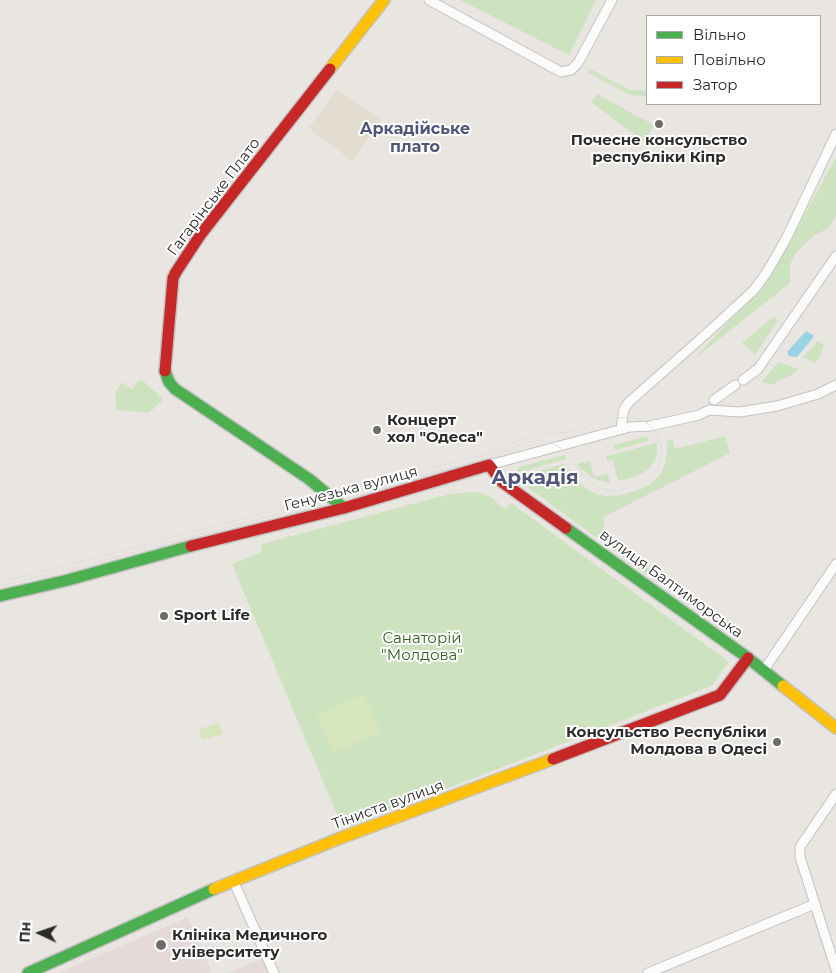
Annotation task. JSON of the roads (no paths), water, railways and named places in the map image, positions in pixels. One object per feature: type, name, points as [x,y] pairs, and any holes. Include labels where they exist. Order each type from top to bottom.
[{"type":"street","name":"Гагарінське Плато","points":[[344,508],[308,479],[175,389],[167,377],[165,362],[169,344],[173,278],[176,272],[202,234],[384,0]]},
{"type":"street","points":[[429,0],[552,68],[566,72],[575,68],[612,0]]},
{"type":"street","points":[[626,428],[624,409],[629,402],[754,290],[767,272],[786,239],[836,134]]},
{"type":"street","points":[[714,400],[758,369],[836,256]]},
{"type":"street","name":"Генуезька вулиця","points":[[0,596],[344,508],[489,465],[626,428],[650,426],[699,415],[709,410],[740,412],[777,406],[818,394],[836,385]]},
{"type":"street","name":"вулиця Балтиморська","points":[[489,465],[502,482],[748,658],[836,728]]},
{"type":"street","points":[[764,670],[836,564]]},
{"type":"street","name":"Тіниста вулиця","points":[[28,973],[233,880],[720,695],[748,658]]},
{"type":"street","points":[[836,794],[800,847],[800,857],[836,970]]},
{"type":"street","points":[[233,880],[274,973]]},
{"type":"street","points":[[648,973],[815,904]]},
{"type":"water","points":[[806,331],[813,335],[813,338],[797,357],[789,356],[787,352]]},
{"type":"tram line","points":[[0,582],[485,454],[512,443],[543,434],[568,432],[617,418],[629,417],[649,424],[660,444],[661,459],[654,474],[640,484],[625,489],[607,490],[600,488],[586,478],[557,446],[550,442],[534,441],[488,458],[68,570],[0,586]]},
{"type":"place","name":"Почесне консульство республіки Кіпр","points":[[659,124]]},
{"type":"place","name":"Концерт хол \"Одеса\"","points":[[377,430]]},
{"type":"place","name":"Sport Life","points":[[164,616]]},
{"type":"place","name":"Консульство Республіки Молдова в Одесі","points":[[777,742]]},
{"type":"place","name":"Клініка Медичного університету","points":[[161,945]]},
{"type":"district","name":"Аркадійське плато","points":[[415,138]]},
{"type":"district","name":"Аркадія","points":[[535,478]]},
{"type":"park label","name":"Санаторій \"Молдова\"","points":[[422,648]]}]
